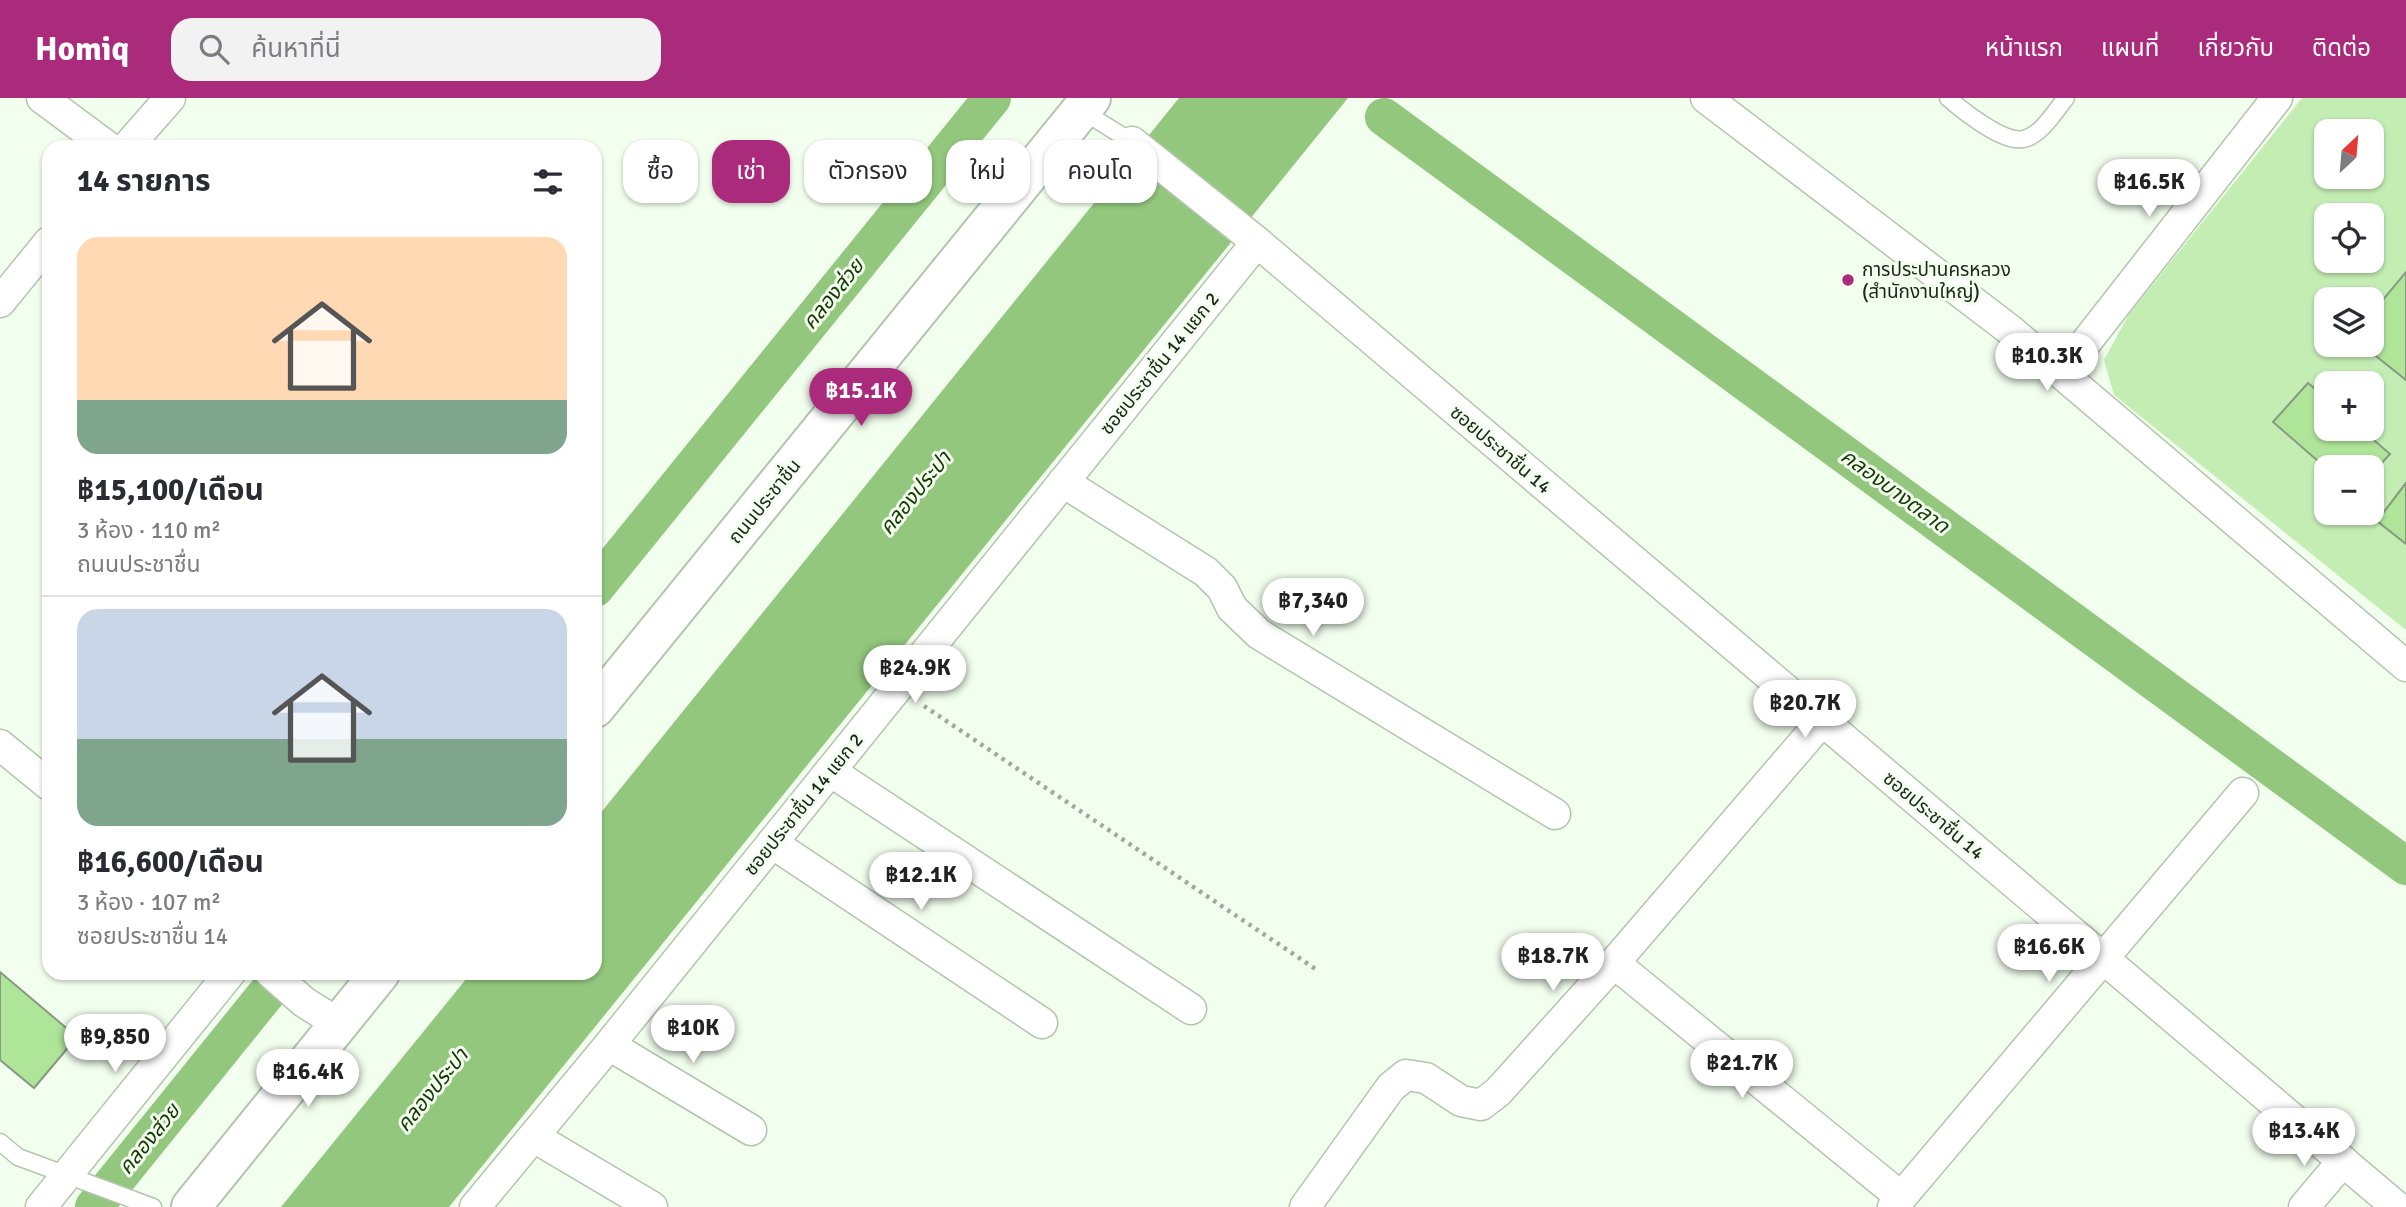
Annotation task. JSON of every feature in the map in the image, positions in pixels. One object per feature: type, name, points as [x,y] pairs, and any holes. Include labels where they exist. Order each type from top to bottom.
[{"type":"main road","name":"ถนนประชาชื่น","points":[[602,699],[1077,102]]},
{"type":"main road","points":[[191,1207],[374,980]]},
{"type":"street","points":[[42,98],[99,140]]},
{"type":"street","points":[[133,140],[170,98]]},
{"type":"street","points":[[1706,98],[2010,330],[2406,666]]},
{"type":"street","points":[[2062,373],[2277,98]]},
{"type":"street","name":"ซอยประชาชื่น 14","points":[[1157,162],[1252,237],[2397,1207]]},
{"type":"street","name":"ซอยประชาชื่น 14 แยก 2","points":[[475,1207],[534,1138],[1063,482],[1252,237]]},
{"type":"street","points":[[0,302],[42,251]]},
{"type":"street","points":[[1063,482],[1206,572],[1222,588],[1232,608],[1259,634],[1555,814]]},
{"type":"street","points":[[1305,1207],[1391,1087],[1406,1075],[1426,1078],[1461,1101],[1480,1105],[1498,1092],[1614,963],[1822,721]]},
{"type":"street","points":[[0,745],[42,779]]},
{"type":"street","points":[[830,771],[1191,1010]]},
{"type":"street","points":[[1614,963],[1897,1202],[2243,793]]},
{"type":"street","points":[[772,843],[1042,1023]]},
{"type":"street","points":[[41,1207],[79,1179],[225,980]]},
{"type":"street","points":[[279,980],[304,1002],[339,1024]]},
{"type":"street","points":[[609,1045],[751,1130]]},
{"type":"street","points":[[534,1138],[652,1207]]},
{"type":"street","points":[[2304,1207],[2343,1161]]},
{"type":"lane","points":[[1948,98],[1963,111],[2006,137],[2024,139],[2039,129],[2066,98]]},
{"type":"lane","points":[[1077,102],[1129,140]]},
{"type":"lane","points":[[0,1142],[18,1157],[153,1207]]},
{"type":"path","points":[[897,688],[1317,970]]},
{"type":"shaded area","points":[[2302,98],[2406,98],[2406,272],[2384,298],[2384,287],[2314,287],[2314,357],[2377,357],[2406,380],[2406,483],[2384,512],[2384,455],[2314,455],[2314,525],[2382,525],[2406,544],[2406,630],[2114,395],[2104,360],[2129,314]]},
{"type":"water","name":"คลองประปา","points":[[1179,98],[1348,98],[449,1207],[281,1207],[465,980],[602,980],[602,811],[1094,203],[1157,203],[1157,140],[1145,140]]},
{"type":"building","points":[[2406,272],[2406,380],[2377,357],[2384,357],[2384,298]]},
{"type":"building","points":[[2308,383],[2314,388],[2314,441],[2375,441],[2390,454],[2384,461],[2384,455],[2314,455],[2314,458],[2273,422]]},
{"type":"building","points":[[2406,483],[2406,544],[2382,525],[2384,512]]},
{"type":"building","points":[[0,972],[77,1037],[34,1088],[0,1060]]},
{"type":"waterway","name":"คลองส่วย","points":[[602,579],[992,98]]},
{"type":"waterway","name":"คลองบางตลาด","points":[[1384,117],[2406,866]]},
{"type":"waterway","name":"คลองส่วย","points":[[94,1207],[277,980]]},
{"type":"place","name":"การประปานครหลวง (สำนักงานใหญ่)","points":[[1848,280]]}]
